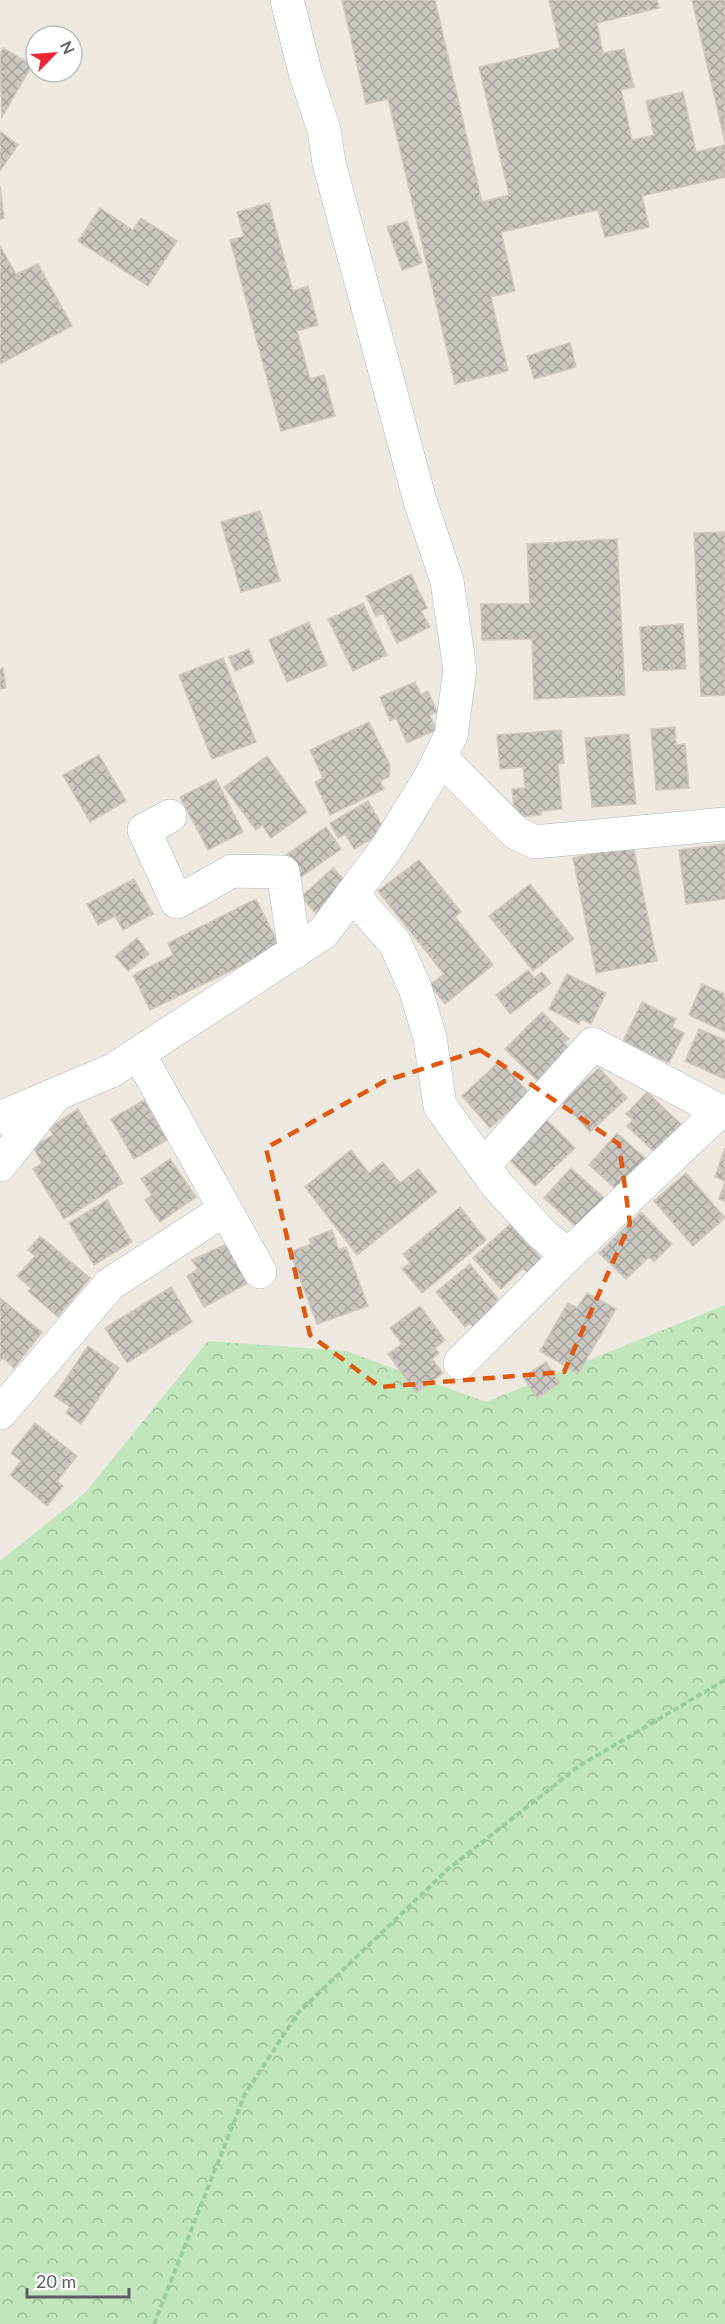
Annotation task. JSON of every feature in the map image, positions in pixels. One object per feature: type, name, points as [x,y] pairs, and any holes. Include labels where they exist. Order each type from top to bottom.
[{"type":"street","points":[[0,1118],[113,1070],[324,933],[386,849],[440,758],[451,735],[460,670],[447,581],[420,501],[329,163],[324,130],[305,72],[287,0]]},
{"type":"street","points":[[440,758],[516,833],[535,842],[725,824]]},
{"type":"street","points":[[170,816],[144,830],[177,902],[232,871],[283,872],[295,951]]},
{"type":"street","points":[[352,894],[395,943],[415,988],[430,1038],[440,1106],[497,1185],[542,1234],[568,1255]]},
{"type":"street","points":[[460,1363],[568,1255],[723,1112],[593,1044],[483,1166]]},
{"type":"street","points":[[140,1054],[260,1272]]},
{"type":"street","points":[[0,1165],[56,1094]]},
{"type":"street","points":[[0,1413],[110,1284],[224,1210]]},
{"type":"path","points":[[154,2324],[245,2094],[298,2013],[447,1870],[570,1773],[725,1680]]},
{"type":"highlighted area","points":[[480,1050],[619,1144],[630,1224],[564,1372],[380,1387],[310,1335],[266,1148],[385,1081]]},
{"type":"green space","points":[[725,1305],[725,2324],[0,2324],[0,1561],[85,1493],[208,1341],[346,1351],[486,1402]]},
{"type":"building","points":[[342,0],[435,0],[482,202],[509,195],[479,67],[560,48],[549,0],[657,0],[659,8],[597,23],[603,53],[624,49],[634,87],[621,90],[632,140],[654,135],[646,101],[683,92],[696,152],[725,145],[725,177],[642,196],[649,227],[605,237],[598,210],[501,232],[515,291],[491,297],[508,371],[455,384],[388,99],[366,104]]},
{"type":"building","points":[[692,0],[725,0],[725,142]]},
{"type":"building","points":[[3,48],[24,60],[24,79],[2,117],[0,54]]},
{"type":"building","points":[[0,131],[18,145],[0,171]]},
{"type":"building","points":[[0,186],[4,218],[0,220]]},
{"type":"building","points":[[269,203],[293,291],[308,286],[318,325],[297,331],[310,379],[324,375],[335,416],[281,431],[230,240],[244,236],[237,212]]},
{"type":"building","points":[[100,208],[133,230],[141,218],[177,241],[148,286],[78,241]]},
{"type":"building","points":[[407,221],[422,263],[402,270],[387,227]]},
{"type":"building","points":[[0,246],[16,274],[38,264],[72,326],[0,364]]},
{"type":"building","points":[[570,343],[576,367],[534,379],[527,356]]},
{"type":"building","points":[[260,511],[280,581],[241,592],[221,522]]},
{"type":"building","points":[[725,532],[725,695],[701,696],[694,533]]},
{"type":"building","points":[[617,539],[625,695],[534,699],[532,639],[482,640],[481,604],[530,604],[527,544]]},
{"type":"building","points":[[411,574],[427,608],[421,611],[430,627],[397,643],[383,613],[376,616],[366,596]]},
{"type":"building","points":[[363,603],[387,655],[353,671],[328,619]]},
{"type":"building","points":[[309,622],[327,665],[287,682],[269,640]]},
{"type":"building","points":[[683,624],[686,669],[643,671],[640,627]]},
{"type":"building","points":[[249,649],[254,663],[235,671],[229,657]]},
{"type":"building","points":[[223,658],[256,742],[212,759],[179,675]]},
{"type":"building","points":[[3,668],[6,688],[0,689],[0,669]]},
{"type":"building","points":[[415,682],[421,695],[428,691],[437,712],[430,715],[436,730],[407,743],[396,718],[390,721],[380,697]]},
{"type":"building","points":[[369,722],[390,765],[389,777],[380,781],[384,789],[330,815],[315,782],[323,778],[310,750]]},
{"type":"building","points":[[675,727],[676,745],[685,744],[689,788],[656,790],[651,729]]},
{"type":"building","points":[[561,730],[564,763],[558,764],[562,809],[541,811],[541,815],[515,817],[512,789],[525,788],[523,767],[500,769],[497,735]]},
{"type":"building","points":[[629,734],[636,804],[592,807],[585,738]]},
{"type":"building","points":[[99,755],[126,801],[90,822],[63,775]]},
{"type":"building","points":[[267,756],[307,812],[271,838],[262,825],[256,830],[224,787]]},
{"type":"building","points":[[216,779],[243,832],[208,850],[180,797]]},
{"type":"building","points":[[368,801],[385,831],[354,849],[345,834],[338,838],[330,823]]},
{"type":"building","points":[[326,827],[341,849],[301,877],[286,855]]},
{"type":"building","points":[[725,844],[725,899],[686,904],[679,850]]},
{"type":"building","points":[[633,845],[657,961],[596,973],[573,858]]},
{"type":"building","points":[[419,860],[461,912],[455,917],[493,965],[445,1004],[430,985],[444,974],[378,891]]},
{"type":"building","points":[[333,868],[350,886],[318,916],[301,897]]},
{"type":"building","points":[[134,879],[153,914],[123,930],[115,916],[98,925],[87,904]]},
{"type":"building","points":[[530,884],[574,939],[533,971],[489,916]]},
{"type":"building","points":[[256,899],[280,947],[150,1010],[133,975],[173,955],[168,943]]},
{"type":"building","points":[[137,938],[149,954],[128,971],[115,956]]},
{"type":"building","points":[[528,970],[534,978],[542,972],[551,983],[510,1014],[496,995]]},
{"type":"building","points":[[567,974],[606,993],[591,1024],[581,1019],[579,1024],[549,1009]]},
{"type":"building","points":[[702,984],[725,994],[725,1032],[689,1015]]},
{"type":"building","points":[[642,1002],[676,1019],[672,1027],[684,1033],[669,1063],[623,1041]]},
{"type":"building","points":[[542,1012],[569,1039],[564,1043],[571,1050],[539,1082],[505,1049]]},
{"type":"building","points":[[699,1029],[725,1040],[725,1079],[685,1061]]},
{"type":"building","points":[[500,1061],[529,1093],[490,1128],[462,1096]]},
{"type":"building","points":[[599,1068],[627,1098],[590,1132],[562,1102]]},
{"type":"building","points":[[647,1092],[682,1125],[655,1153],[627,1126],[633,1120],[626,1114]]},
{"type":"building","points":[[144,1100],[167,1140],[134,1159],[111,1119]]},
{"type":"building","points":[[78,1109],[123,1183],[64,1219],[33,1169],[42,1163],[33,1147],[53,1135],[49,1128]]},
{"type":"building","points":[[545,1118],[575,1148],[535,1186],[506,1156]]},
{"type":"building","points":[[617,1133],[647,1160],[619,1192],[589,1165]]},
{"type":"building","points":[[725,1148],[725,1181],[715,1177]]},
{"type":"building","points":[[351,1150],[369,1173],[383,1162],[400,1183],[418,1169],[437,1192],[357,1255],[305,1187]]},
{"type":"building","points":[[170,1159],[196,1197],[160,1222],[145,1200],[152,1195],[141,1179]]},
{"type":"building","points":[[571,1168],[611,1204],[584,1234],[544,1198]]},
{"type":"building","points":[[686,1173],[725,1218],[693,1246],[654,1201]]},
{"type":"building","points":[[725,1182],[725,1201],[719,1199]]},
{"type":"building","points":[[107,1200],[132,1242],[94,1265],[69,1223]]},
{"type":"building","points":[[460,1207],[486,1240],[422,1293],[402,1269],[410,1263],[403,1254]]},
{"type":"building","points":[[641,1212],[672,1244],[654,1262],[649,1257],[626,1279],[599,1253]]},
{"type":"building","points":[[510,1224],[549,1267],[534,1280],[523,1268],[501,1289],[473,1258]]},
{"type":"building","points":[[332,1230],[339,1250],[346,1247],[368,1306],[317,1324],[290,1252],[311,1244],[309,1239]]},
{"type":"building","points":[[40,1236],[90,1278],[58,1317],[28,1291],[31,1288],[17,1276],[35,1256],[28,1250]]},
{"type":"building","points":[[226,1244],[248,1283],[204,1307],[187,1276],[198,1269],[192,1260]]},
{"type":"building","points":[[470,1264],[498,1299],[495,1303],[501,1310],[476,1331],[470,1323],[465,1327],[436,1292]]},
{"type":"building","points":[[171,1287],[192,1322],[127,1363],[105,1328]]},
{"type":"building","points":[[587,1293],[616,1309],[578,1374],[540,1351],[568,1303],[577,1308]]},
{"type":"building","points":[[0,1298],[42,1332],[14,1368],[3,1358],[0,1361]]},
{"type":"building","points":[[420,1306],[445,1340],[435,1348],[439,1353],[432,1359],[443,1373],[416,1393],[388,1354],[402,1344],[390,1328]]},
{"type":"building","points":[[88,1346],[119,1368],[81,1424],[66,1413],[70,1407],[54,1396]]},
{"type":"building","points":[[546,1362],[560,1383],[537,1398],[523,1377]]},
{"type":"building","points":[[35,1423],[77,1456],[57,1481],[63,1486],[47,1506],[10,1475],[21,1461],[11,1453]]}]
